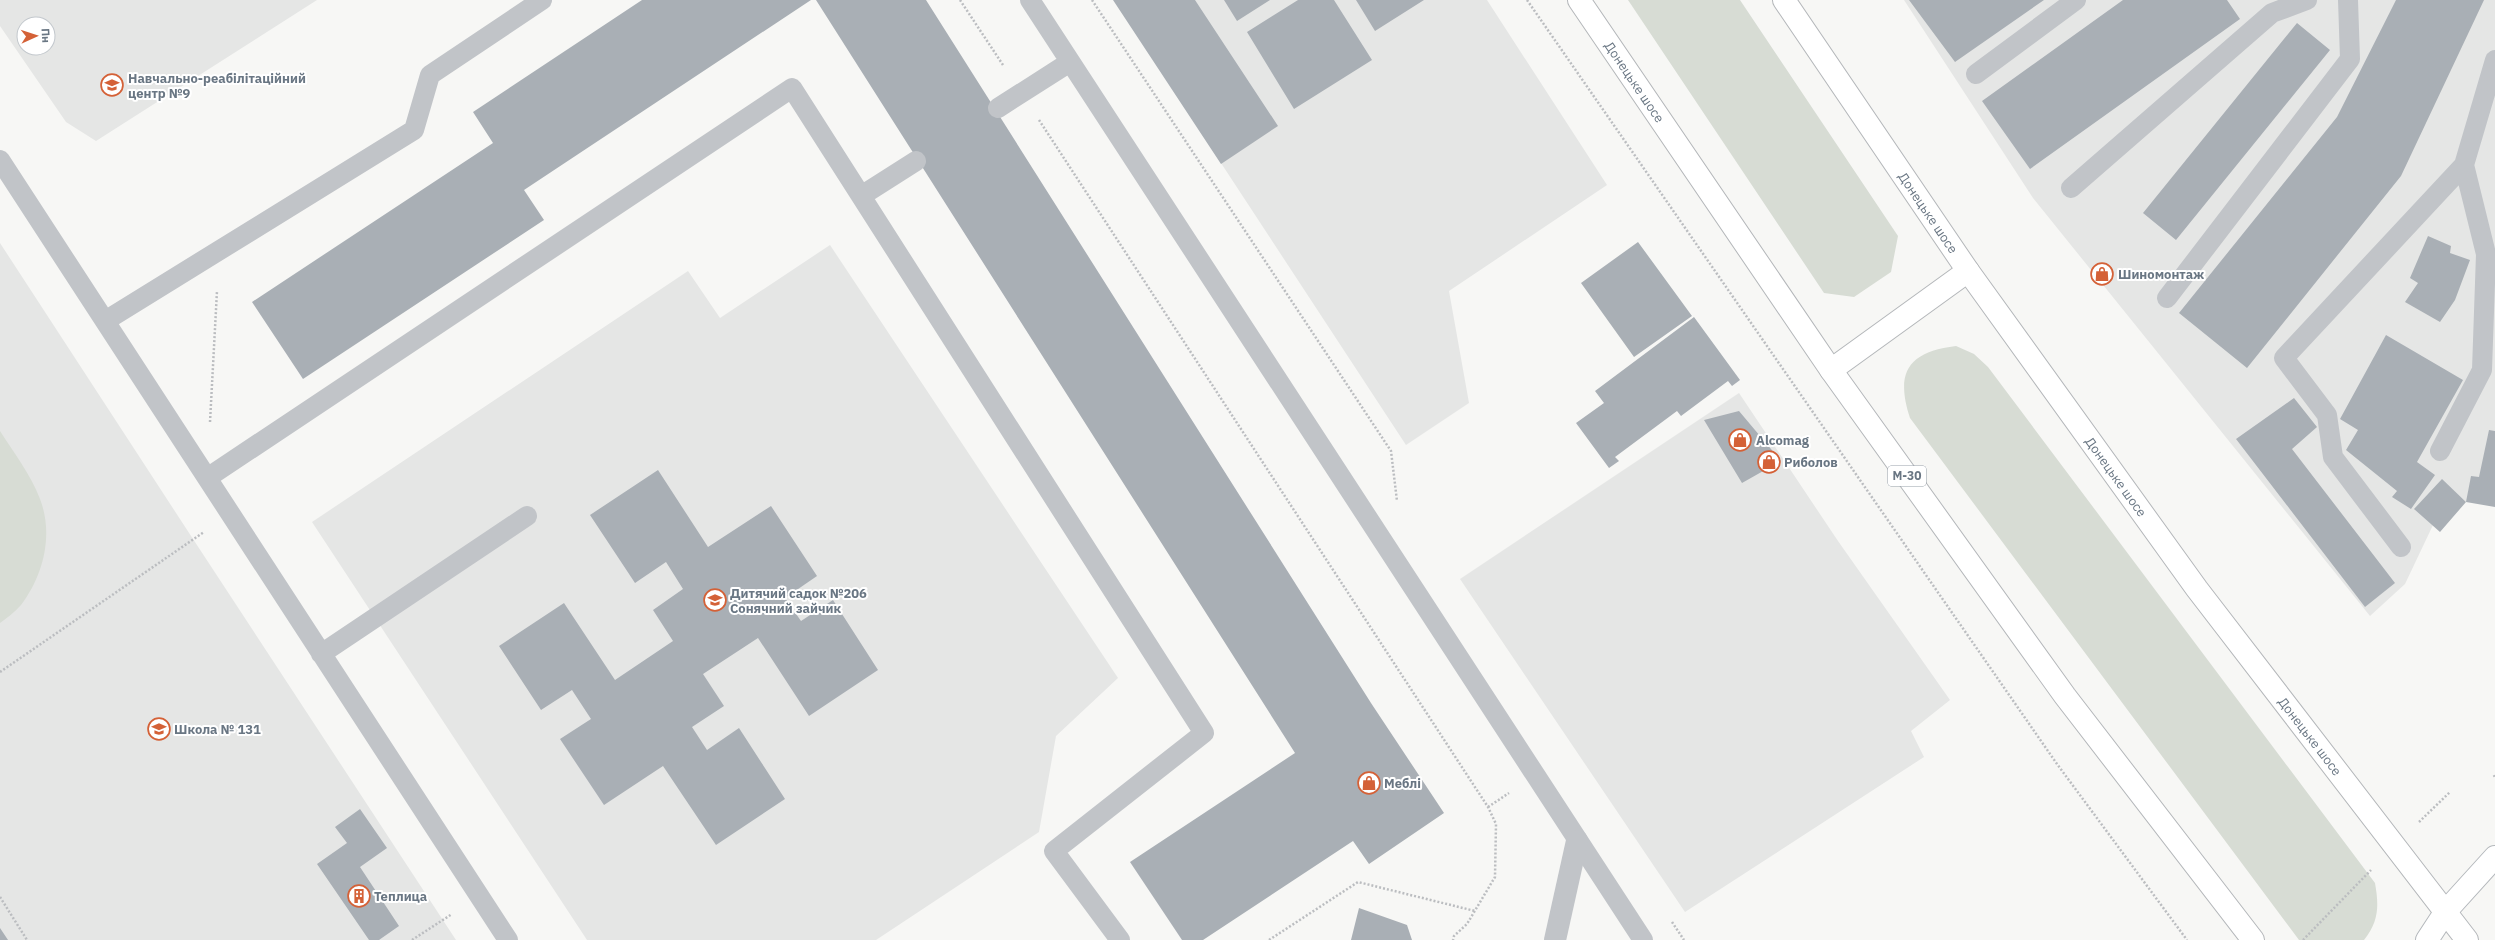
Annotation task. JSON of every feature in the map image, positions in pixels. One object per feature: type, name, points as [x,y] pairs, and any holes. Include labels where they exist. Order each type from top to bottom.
[{"type":"main road","name":"Донецьке шосе","points":[[1579,0],[1831,370],[2065,696],[2253,940]]},
{"type":"main road","name":"Донецьке шосе","points":[[1784,0],[1968,272],[2197,589],[2467,940]]},
{"type":"main road","points":[[1831,370],[1968,272]]},
{"type":"main road","points":[[2427,940],[2446,911],[2495,858]]},
{"type":"street","points":[[1555,940],[1577,841]]},
{"type":"lane","points":[[105,321],[414,130],[430,76],[542,0]]},
{"type":"lane","points":[[1030,0],[1577,841],[1643,940]]},
{"type":"lane","points":[[1976,74],[2076,0]]},
{"type":"lane","points":[[2071,188],[2268,6],[2307,0]]},
{"type":"lane","points":[[2167,298],[2350,59],[2348,0]]},
{"type":"lane","points":[[2401,547],[2333,457],[2327,415],[2284,358],[2464,165],[2495,60]]},
{"type":"lane","points":[[998,108],[1070,62]]},
{"type":"lane","points":[[207,478],[792,88],[1204,733],[1054,851],[1120,940]]},
{"type":"lane","points":[[0,160],[508,940]]},
{"type":"lane","points":[[861,196],[916,161]]},
{"type":"lane","points":[[2440,451],[2482,370],[2486,254],[2464,165]]},
{"type":"lane","points":[[321,654],[527,516]]},
{"type":"path","points":[[960,0],[1488,807],[1496,824],[1495,877],[1467,924],[1454,936],[1453,940]]},
{"type":"path","points":[[1092,0],[1391,451],[1396,500],[1401,507]]},
{"type":"path","points":[[1527,0],[2057,764],[2187,940]]},
{"type":"path","points":[[210,423],[219,251]]},
{"type":"path","points":[[0,672],[193,539]]},
{"type":"path","points":[[1269,940],[1358,882],[1475,911]]},
{"type":"path","points":[[0,897],[27,940]]},
{"type":"path","points":[[412,940],[479,897]]},
{"type":"path","points":[[1671,920],[1684,940]]},
{"type":"shaded area","name":"Навчально-реабілітаційний центр №9","points":[[0,0],[317,0],[96,141],[66,122],[21,56],[56,56],[56,16],[16,16],[16,49],[0,26]]},
{"type":"shaded area","points":[[1114,0],[1487,0],[1607,185],[1449,291],[1469,403],[1406,445]]},
{"type":"shaded area","points":[[1628,0],[1740,0],[1898,236],[1891,272],[1854,297],[1824,293]]},
{"type":"shaded area","points":[[1904,0],[2495,0],[2495,480],[2466,502],[2442,480],[2433,525],[2405,584],[2370,616],[2033,198]]},
{"type":"shaded area","name":"Школа № 131","points":[[0,243],[193,539],[456,940],[0,940]]},
{"type":"shaded area","name":"Дитячий садок №206 Сонячний зайчик","points":[[830,245],[1118,678],[1056,736],[1039,832],[876,940],[587,940],[312,522],[688,271],[720,318]]},
{"type":"shaded area","points":[[1956,346],[1974,354],[1988,367],[2375,883],[2377,913],[2373,926],[2364,940],[2299,940],[1910,418],[1904,388],[1905,377],[1909,367],[1916,359],[1926,353]]},
{"type":"shaded area","points":[[1739,393],[1838,541],[1950,700],[1911,731],[1924,757],[1685,912],[1460,579]]},
{"type":"shaded area","points":[[0,431],[32,481],[40,499],[46,527],[46,541],[40,568],[29,594],[14,612],[0,623]]},
{"type":"building","points":[[642,0],[811,0],[524,190],[544,220],[303,379],[252,302],[493,143],[473,112]]},
{"type":"building","points":[[816,0],[926,0],[1371,703],[1444,813],[1369,864],[1353,841],[1203,940],[1182,940],[1130,862],[1295,753]]},
{"type":"building","points":[[1113,0],[1195,0],[1278,126],[1221,164]]},
{"type":"building","points":[[1224,0],[1270,0],[1237,21]]},
{"type":"building","points":[[1298,0],[1334,0],[1372,60],[1294,109],[1247,32]]},
{"type":"building","points":[[1356,0],[1424,0],[1375,31]]},
{"type":"building","points":[[1909,0],[2044,0],[1955,62]]},
{"type":"building","points":[[2123,0],[2227,0],[2240,19],[2030,169],[1982,101]]},
{"type":"building","points":[[2396,0],[2484,0],[2401,176],[2247,368],[2179,313],[2337,117]]},
{"type":"building","points":[[2297,23],[2330,50],[2176,240],[2143,213]]},
{"type":"building","points":[[2428,236],[2451,246],[2450,253],[2470,260],[2455,300],[2440,322],[2405,302],[2418,283],[2410,278]]},
{"type":"building","points":[[1638,242],[1692,316],[1634,357],[1581,283]]},
{"type":"building","points":[[1694,317],[1740,380],[1732,386],[1728,381],[1681,416],[1677,411],[1615,457],[1619,461],[1609,468],[1576,423],[1604,403],[1595,391]]},
{"type":"building","points":[[2386,335],[2463,380],[2417,462],[2435,475],[2411,509],[2392,497],[2397,491],[2346,450],[2358,430],[2340,419]]},
{"type":"building","points":[[2294,398],[2317,427],[2292,449],[2395,583],[2365,607],[2236,439]]},
{"type":"building","name":"Alcomag","points":[[1739,411],[1781,461],[1742,483],[1704,420]]},
{"type":"building","points":[[2489,430],[2495,431],[2495,507],[2466,502],[2471,476],[2479,477]]},
{"type":"building","points":[[658,470],[708,547],[771,506],[817,576],[785,598],[801,621],[833,600],[878,670],[809,716],[758,638],[703,674],[724,706],[692,727],[707,750],[739,728],[785,799],[716,845],[663,766],[604,805],[560,739],[591,719],[572,690],[541,710],[499,646],[564,603],[615,680],[673,641],[653,610],[683,589],[666,562],[635,583],[590,515]]},
{"type":"building","points":[[2442,479],[2466,502],[2440,532],[2414,509]]},
{"type":"building","name":"Теплица","points":[[360,809],[387,848],[360,867],[399,926],[379,940],[369,940],[317,864],[347,843],[335,827]]},
{"type":"building","points":[[1359,908],[1407,925],[1412,940],[1351,940]]},
{"type":"building","points":[[0,928],[8,940],[0,940]]},
{"type":"place","name":"Навчально-реабілітаційний центр №9","points":[[112,85]]},
{"type":"place","name":"Шиномонтаж","points":[[2102,274]]},
{"type":"place","name":"Alcomag","points":[[1740,440]]},
{"type":"place","name":"Риболов","points":[[1769,462]]},
{"type":"place","name":"Дитячий садок №206 Сонячний зайчик","points":[[715,600]]},
{"type":"place","name":"Школа № 131","points":[[159,729]]},
{"type":"place","name":"Меблі","points":[[1369,783]]},
{"type":"place","name":"Теплица","points":[[359,896]]}]
